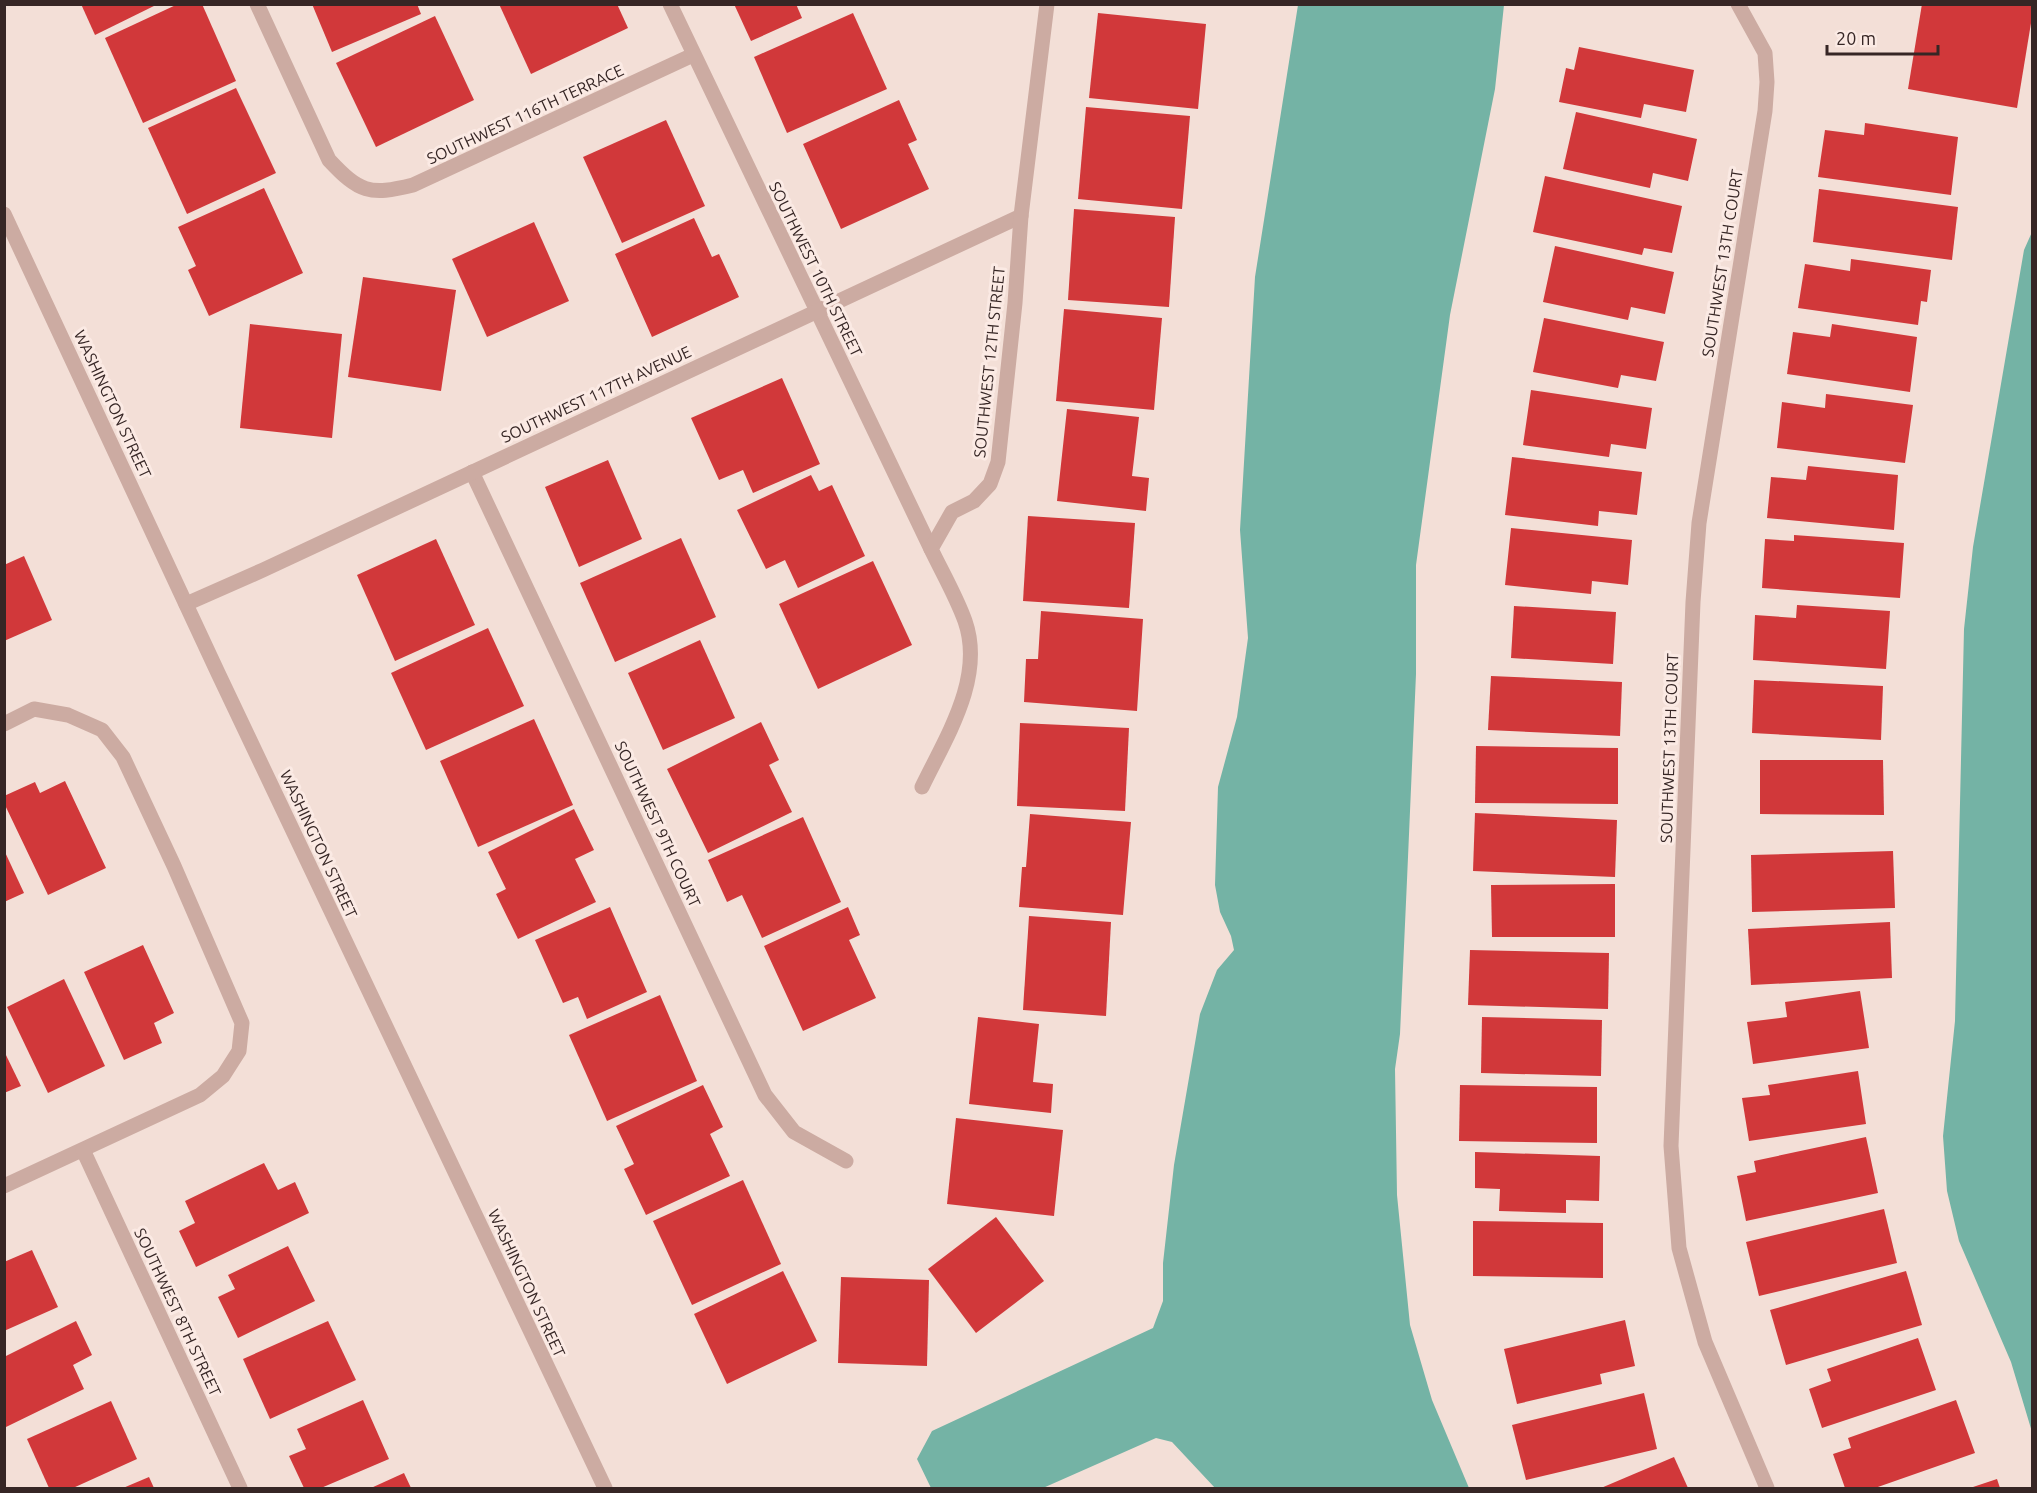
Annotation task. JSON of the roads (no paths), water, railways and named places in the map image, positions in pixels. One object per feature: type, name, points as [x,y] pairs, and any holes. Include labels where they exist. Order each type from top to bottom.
[{"type":"street","name":"SOUTHWEST 116TH TERRACE","points":[[257,4],[329,160],[348,179],[368,190],[390,190],[413,185],[693,55]]},
{"type":"street","name":"SOUTHWEST 10TH STREET","points":[[670,4],[930,549]]},
{"type":"street","name":"SOUTHWEST 12TH STREET","points":[[930,549],[952,512],[975,501],[990,484],[998,462],[1015,303],[1021,216],[1047,4]]},
{"type":"street","name":"SOUTHWEST 13TH COURT","points":[[1738,4],[1765,52],[1767,82],[1765,111],[1699,523],[1693,602],[1671,1146],[1679,1248],[1705,1342],[1767,1488]]},
{"type":"street","name":"WASHINGTON STREET","points":[[4,214],[604,1488]]},
{"type":"street","name":"SOUTHWEST 117TH AVENUE","points":[[186,604],[1021,216]]},
{"type":"street","name":"SOUTHWEST 9TH COURT","points":[[472,472],[765,1095],[794,1132],[846,1161]]},
{"type":"street","points":[[922,787],[959,709],[972,656],[965,621],[930,549]]},
{"type":"street","points":[[4,723],[34,709],[68,715],[102,730],[123,757],[174,866],[242,1023],[239,1051],[223,1076],[200,1095],[4,1186]]},
{"type":"street","name":"SOUTHWEST 8TH STREET","points":[[83,1150],[240,1488]]},
{"type":"water","points":[[1298,5],[1504,5],[1495,89],[1450,315],[1416,565],[1416,674],[1400,1034],[1395,1069],[1397,1195],[1410,1325],[1432,1400],[1469,1488],[1215,1488],[1172,1442],[1156,1438],[1043,1488],[931,1488],[917,1459],[932,1431],[1153,1328],[1163,1301],[1163,1263],[1174,1165],[1200,1014],[1217,970],[1234,950],[1231,936],[1220,912],[1215,885],[1218,787],[1237,717],[1248,638],[1240,530],[1255,277]]},
{"type":"water","points":[[2032,232],[2032,1432],[2011,1362],[1959,1241],[1947,1191],[1943,1136],[1955,1021],[1964,629],[1973,547],[2024,250]]}]
